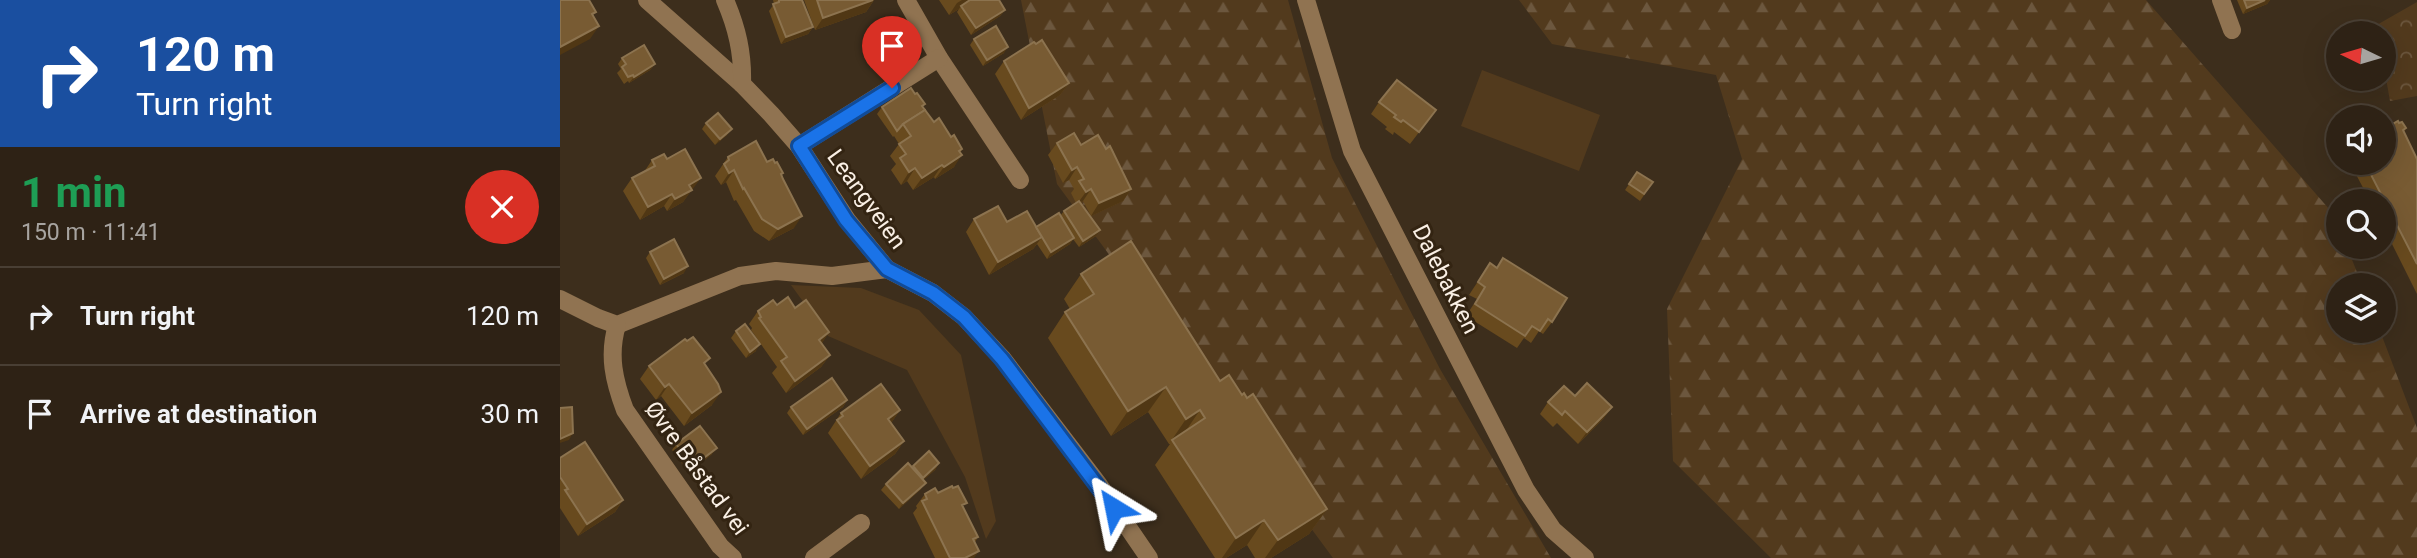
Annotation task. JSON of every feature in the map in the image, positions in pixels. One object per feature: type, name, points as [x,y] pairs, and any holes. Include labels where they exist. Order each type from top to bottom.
[{"type":"street","name":"Leangveien","points":[[647,0],[741,84],[799,146],[846,220],[887,269],[933,293],[964,317],[1002,359],[1099,485],[1149,558]]},
{"type":"street","points":[[725,0],[743,58],[741,84]]},
{"type":"street","points":[[906,0],[939,58],[1020,180]]},
{"type":"street","name":"Dalebakken","points":[[1306,0],[1352,151],[1527,490],[1553,530],[1585,558]]},
{"type":"street","points":[[2221,0],[2232,30]]},
{"type":"street","points":[[799,146],[939,58]]},
{"type":"street","points":[[560,299],[617,325],[740,276],[776,271],[832,276],[887,269]]},
{"type":"street","name":"Øvre Båstad vei","points":[[617,325],[612,340],[612,359],[616,385],[625,410],[720,546],[733,558]]},
{"type":"street","points":[[814,558],[862,523]]},
{"type":"green space","points":[[1021,0],[1288,0],[1332,158],[1440,369],[1551,558],[1333,558],[1057,184]]},
{"type":"green space","points":[[1519,0],[2146,0],[2326,205],[2326,259],[2352,259],[2357,273],[2326,273],[2326,343],[2385,343],[2417,428],[2417,558],[1771,558],[1673,461],[1667,309],[1742,159],[1716,75],[1552,44]]},
{"type":"green space","points":[[2417,2],[2417,96],[2390,101],[2388,91],[2396,91],[2396,21],[2384,21]]},
{"type":"green space","points":[[1482,70],[1600,115],[1579,171],[1461,126]]},
{"type":"green space","points":[[791,285],[861,288],[919,310],[961,355],[996,521],[986,539],[965,477],[907,370],[828,336]]},
{"type":"building","points":[[560,0],[589,0],[596,12],[592,14],[599,26],[560,47]]},
{"type":"building","points":[[779,0],[802,0],[813,27],[786,37],[773,4]]},
{"type":"building","points":[[817,0],[873,0],[823,18]]},
{"type":"building","points":[[970,0],[999,0],[1005,10],[976,28],[961,6]]},
{"type":"building","points":[[2244,0],[2265,0],[2247,8]]},
{"type":"building","points":[[996,26],[1008,47],[987,60],[974,39]]},
{"type":"building","points":[[1042,40],[1069,83],[1029,108],[1004,61],[1034,42],[1036,44]]},
{"type":"building","points":[[644,45],[655,64],[634,77],[628,77],[622,67],[626,64],[622,58]]},
{"type":"building","points":[[1397,80],[1436,110],[1419,132],[1394,117],[1396,115],[1379,102]]},
{"type":"building","points":[[911,88],[925,104],[922,106],[925,110],[897,131],[882,107]]},
{"type":"building","points":[[925,110],[934,122],[939,118],[951,137],[954,135],[962,149],[959,151],[962,155],[922,178],[915,168],[909,172],[900,158],[906,154],[899,144],[911,136],[903,124]]},
{"type":"building","points":[[718,113],[732,129],[720,139],[706,123]]},
{"type":"building","points":[[2396,122],[2402,122],[2406,128],[2403,130],[2417,159],[2417,264],[2396,223],[2396,189],[2378,189],[2371,175],[2396,175]]},
{"type":"building","points":[[1074,133],[1081,145],[1098,135],[1106,149],[1110,146],[1131,189],[1099,203],[1091,189],[1086,192],[1079,181],[1084,179],[1077,167],[1072,170],[1057,143]]},
{"type":"building","points":[[756,141],[767,162],[773,159],[777,162],[802,216],[778,229],[762,219],[734,170],[729,173],[724,164],[729,160],[728,157]]},
{"type":"building","points":[[685,149],[701,178],[689,185],[692,190],[675,199],[672,194],[648,207],[632,178],[655,166],[652,160],[664,154],[667,159]]},
{"type":"building","points":[[1637,172],[1653,182],[1644,194],[1629,184]]},
{"type":"building","points":[[1079,201],[1100,230],[1083,241],[1064,211]]},
{"type":"building","points":[[998,206],[1007,222],[1027,211],[1042,237],[998,262],[974,219]]},
{"type":"building","points":[[1059,213],[1074,238],[1051,252],[1036,227]]},
{"type":"building","points":[[674,239],[688,266],[664,279],[650,252]]},
{"type":"building","points":[[1131,241],[1220,381],[1229,375],[1242,395],[1244,393],[1247,398],[1253,394],[1327,509],[1278,540],[1264,520],[1236,538],[1172,440],[1205,418],[1200,410],[1186,419],[1166,387],[1128,411],[1065,312],[1094,294],[1081,274]]},
{"type":"building","points":[[1503,258],[1567,298],[1552,322],[1548,319],[1540,331],[1532,326],[1525,336],[1475,304],[1485,287],[1478,282],[1490,263],[1497,268]]},
{"type":"building","points":[[788,297],[795,308],[806,300],[829,332],[819,340],[830,355],[795,381],[781,361],[787,357],[759,318],[761,317],[758,311],[773,300],[777,305]]},
{"type":"building","points":[[745,324],[760,344],[750,352],[736,331]]},
{"type":"building","points":[[693,337],[710,358],[704,363],[721,392],[692,413],[669,384],[665,387],[649,366],[685,339],[687,341]]},
{"type":"building","points":[[832,378],[847,400],[807,429],[791,407]]},
{"type":"building","points":[[1587,383],[1612,407],[1587,432],[1565,411],[1562,415],[1548,402],[1564,386],[1575,396]]},
{"type":"building","points":[[881,384],[900,410],[888,419],[904,441],[870,466],[837,420],[843,416],[841,413]]},
{"type":"building","points":[[572,407],[573,433],[560,439],[560,408]]},
{"type":"building","points":[[700,426],[717,448],[693,466],[676,444]]},
{"type":"building","points":[[585,442],[623,500],[587,524],[565,490],[568,489],[560,477],[560,458]]},
{"type":"building","points":[[929,451],[939,463],[923,478],[913,466]]},
{"type":"building","points":[[908,463],[926,483],[903,503],[886,484]]},
{"type":"building","points":[[958,486],[967,503],[962,505],[978,537],[973,539],[979,551],[965,558],[950,558],[922,501],[927,499],[925,494],[935,488],[938,493]]},
{"type":"route","points":[[892,88],[799,146],[846,220],[887,269],[933,293],[964,317],[1002,359],[1114,508]]}]
